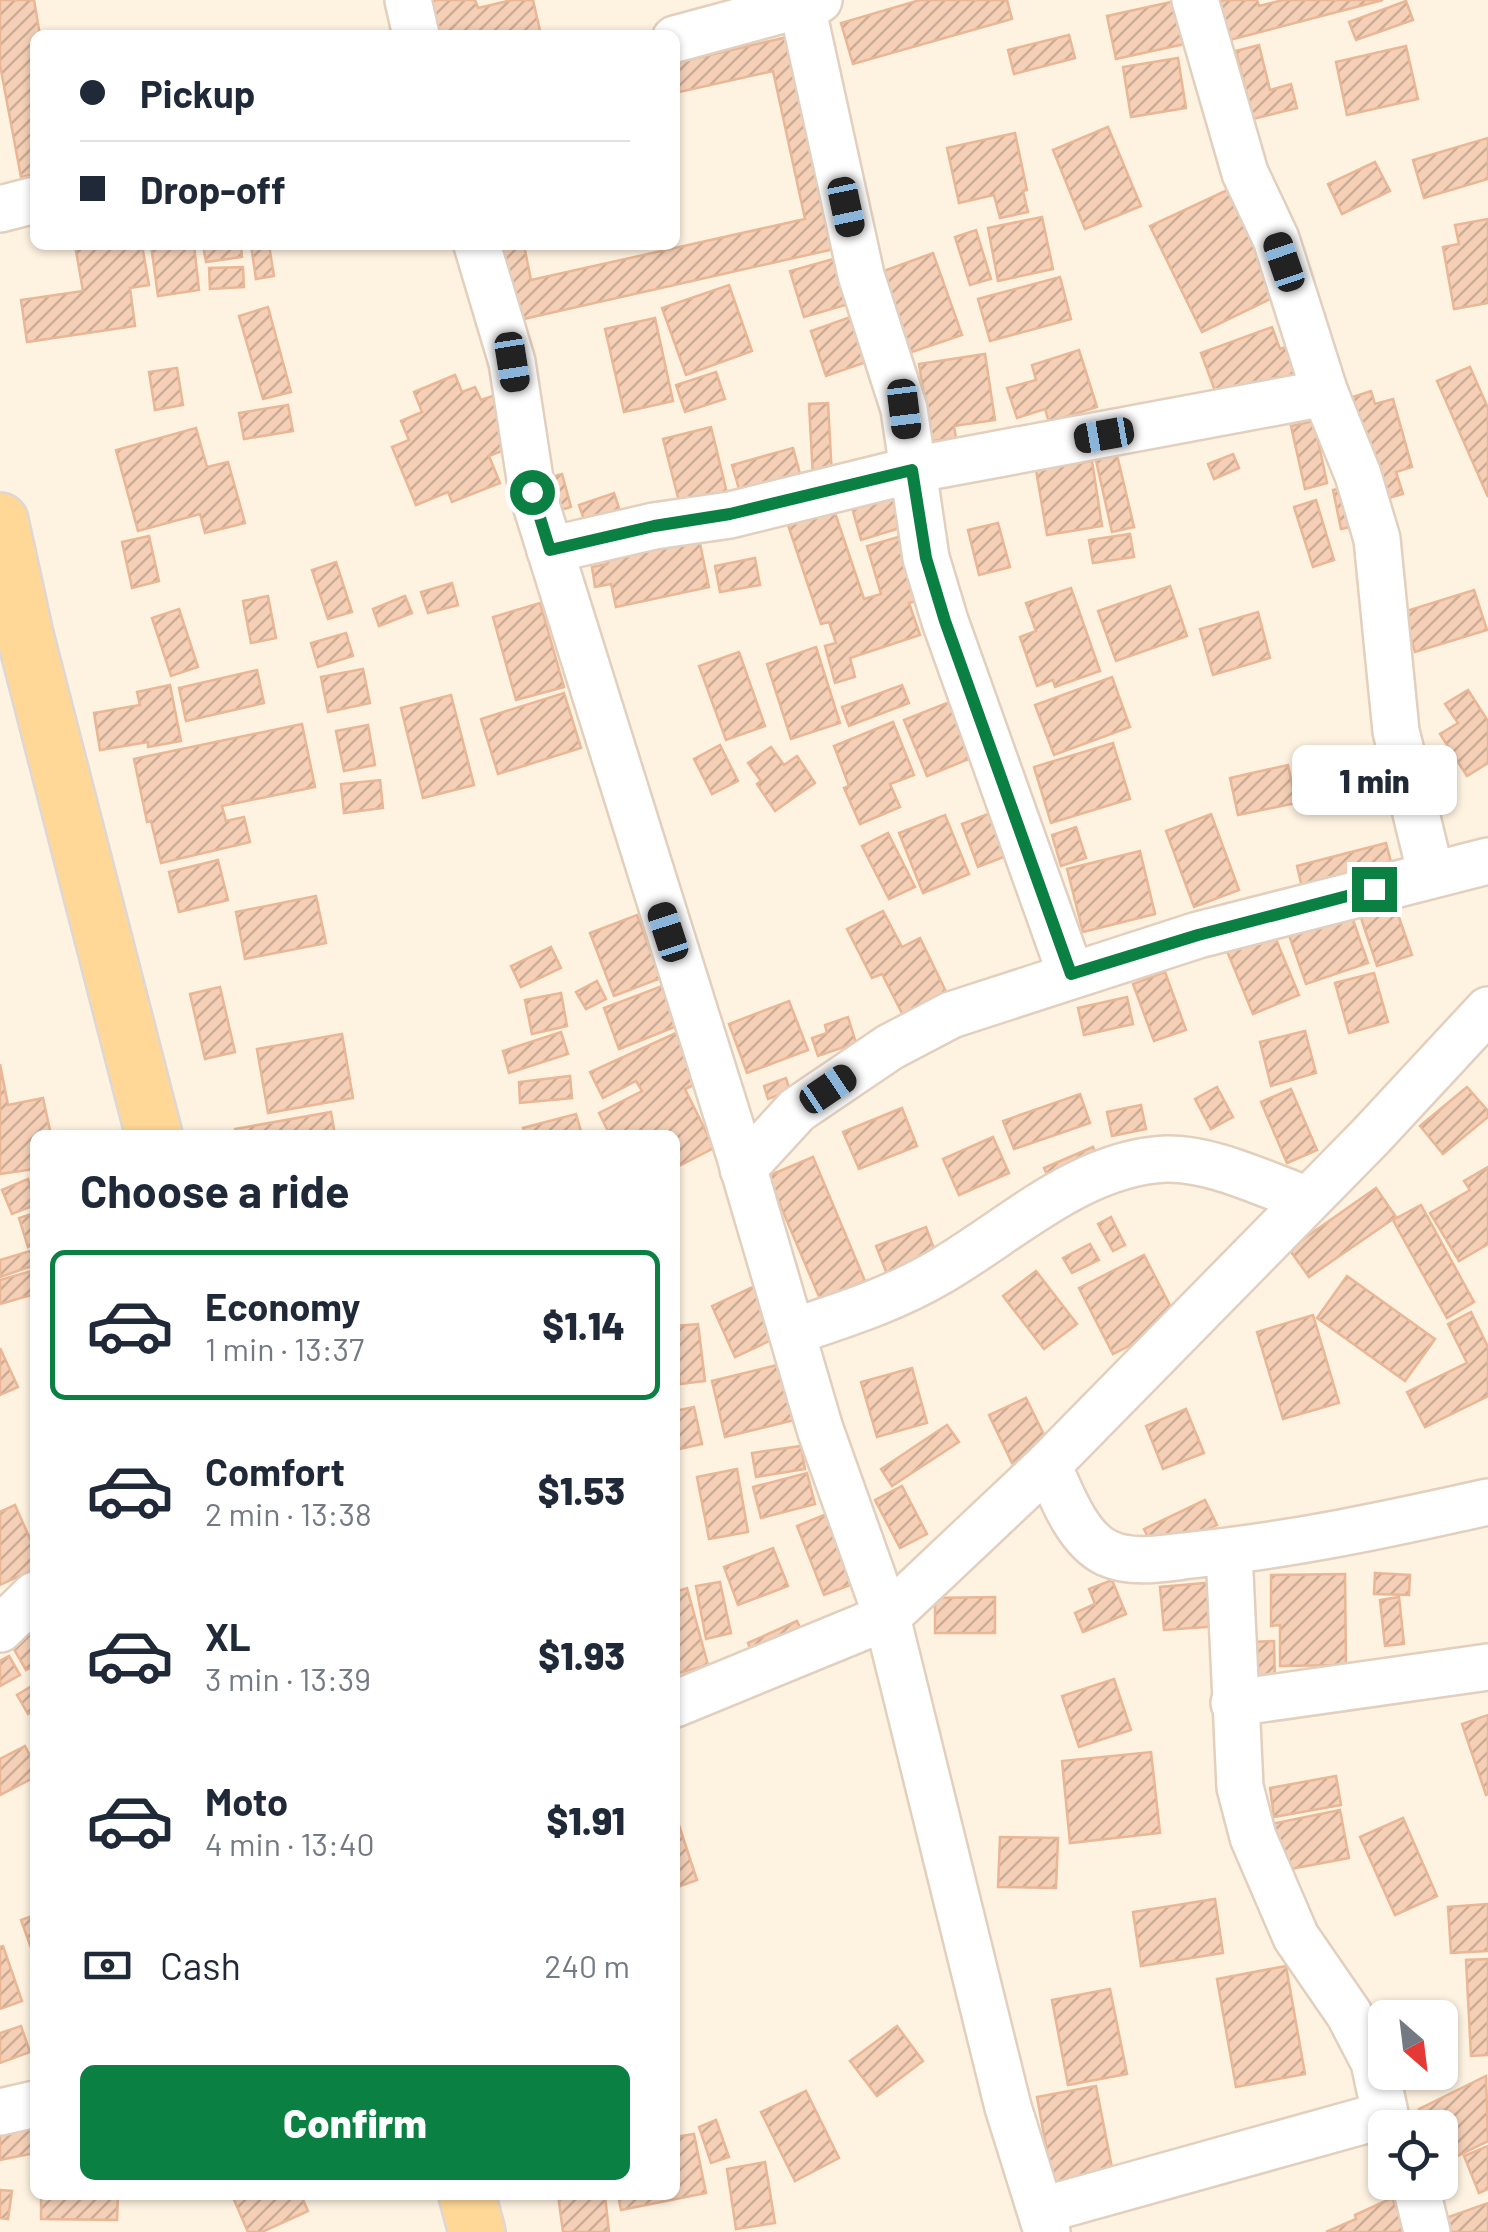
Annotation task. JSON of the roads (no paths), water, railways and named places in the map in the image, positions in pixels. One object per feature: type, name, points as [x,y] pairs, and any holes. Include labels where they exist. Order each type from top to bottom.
[{"type":"main road","points":[[0,521],[25,635],[153,1130]]},
{"type":"main road","points":[[468,2200],[477,2232]]},
{"type":"street","points":[[408,0],[415,30]]},
{"type":"street","points":[[1196,0],[1245,173],[1276,239],[1324,393],[1358,475],[1377,539],[1396,731],[1431,875]]},
{"type":"street","points":[[680,38],[789,5],[862,275],[904,409],[926,558],[1071,974]]},
{"type":"street","points":[[0,209],[30,201]]},
{"type":"street","points":[[478,250],[512,362],[532,492],[743,1168],[820,1430],[887,1618],[1008,2107],[1045,2221],[1368,2120]]},
{"type":"street","points":[[550,550],[654,526],[730,514],[912,470],[1324,393]]},
{"type":"street","points":[[743,1168],[797,1110],[890,1047],[952,1015],[1198,935],[1488,861]]},
{"type":"street","points":[[680,1702],[887,1618],[1048,1465],[1371,1136],[1488,1010]]},
{"type":"street","points":[[792,1332],[888,1300],[942,1271],[1036,1207],[1118,1167],[1166,1159],[1202,1164],[1306,1198]]},
{"type":"street","points":[[1048,1465],[1068,1509],[1091,1541],[1106,1553],[1131,1559],[1228,1552],[1316,1539],[1488,1502]]},
{"type":"street","points":[[1228,1552],[1240,1787],[1253,1838],[1290,1925],[1349,2014],[1374,2062],[1385,2110]]},
{"type":"street","points":[[0,1628],[30,1600]]},
{"type":"street","points":[[1234,1703],[1488,1667]]},
{"type":"street","points":[[0,2112],[30,2105]]},
{"type":"street","points":[[1419,2200],[1427,2232]]}]
